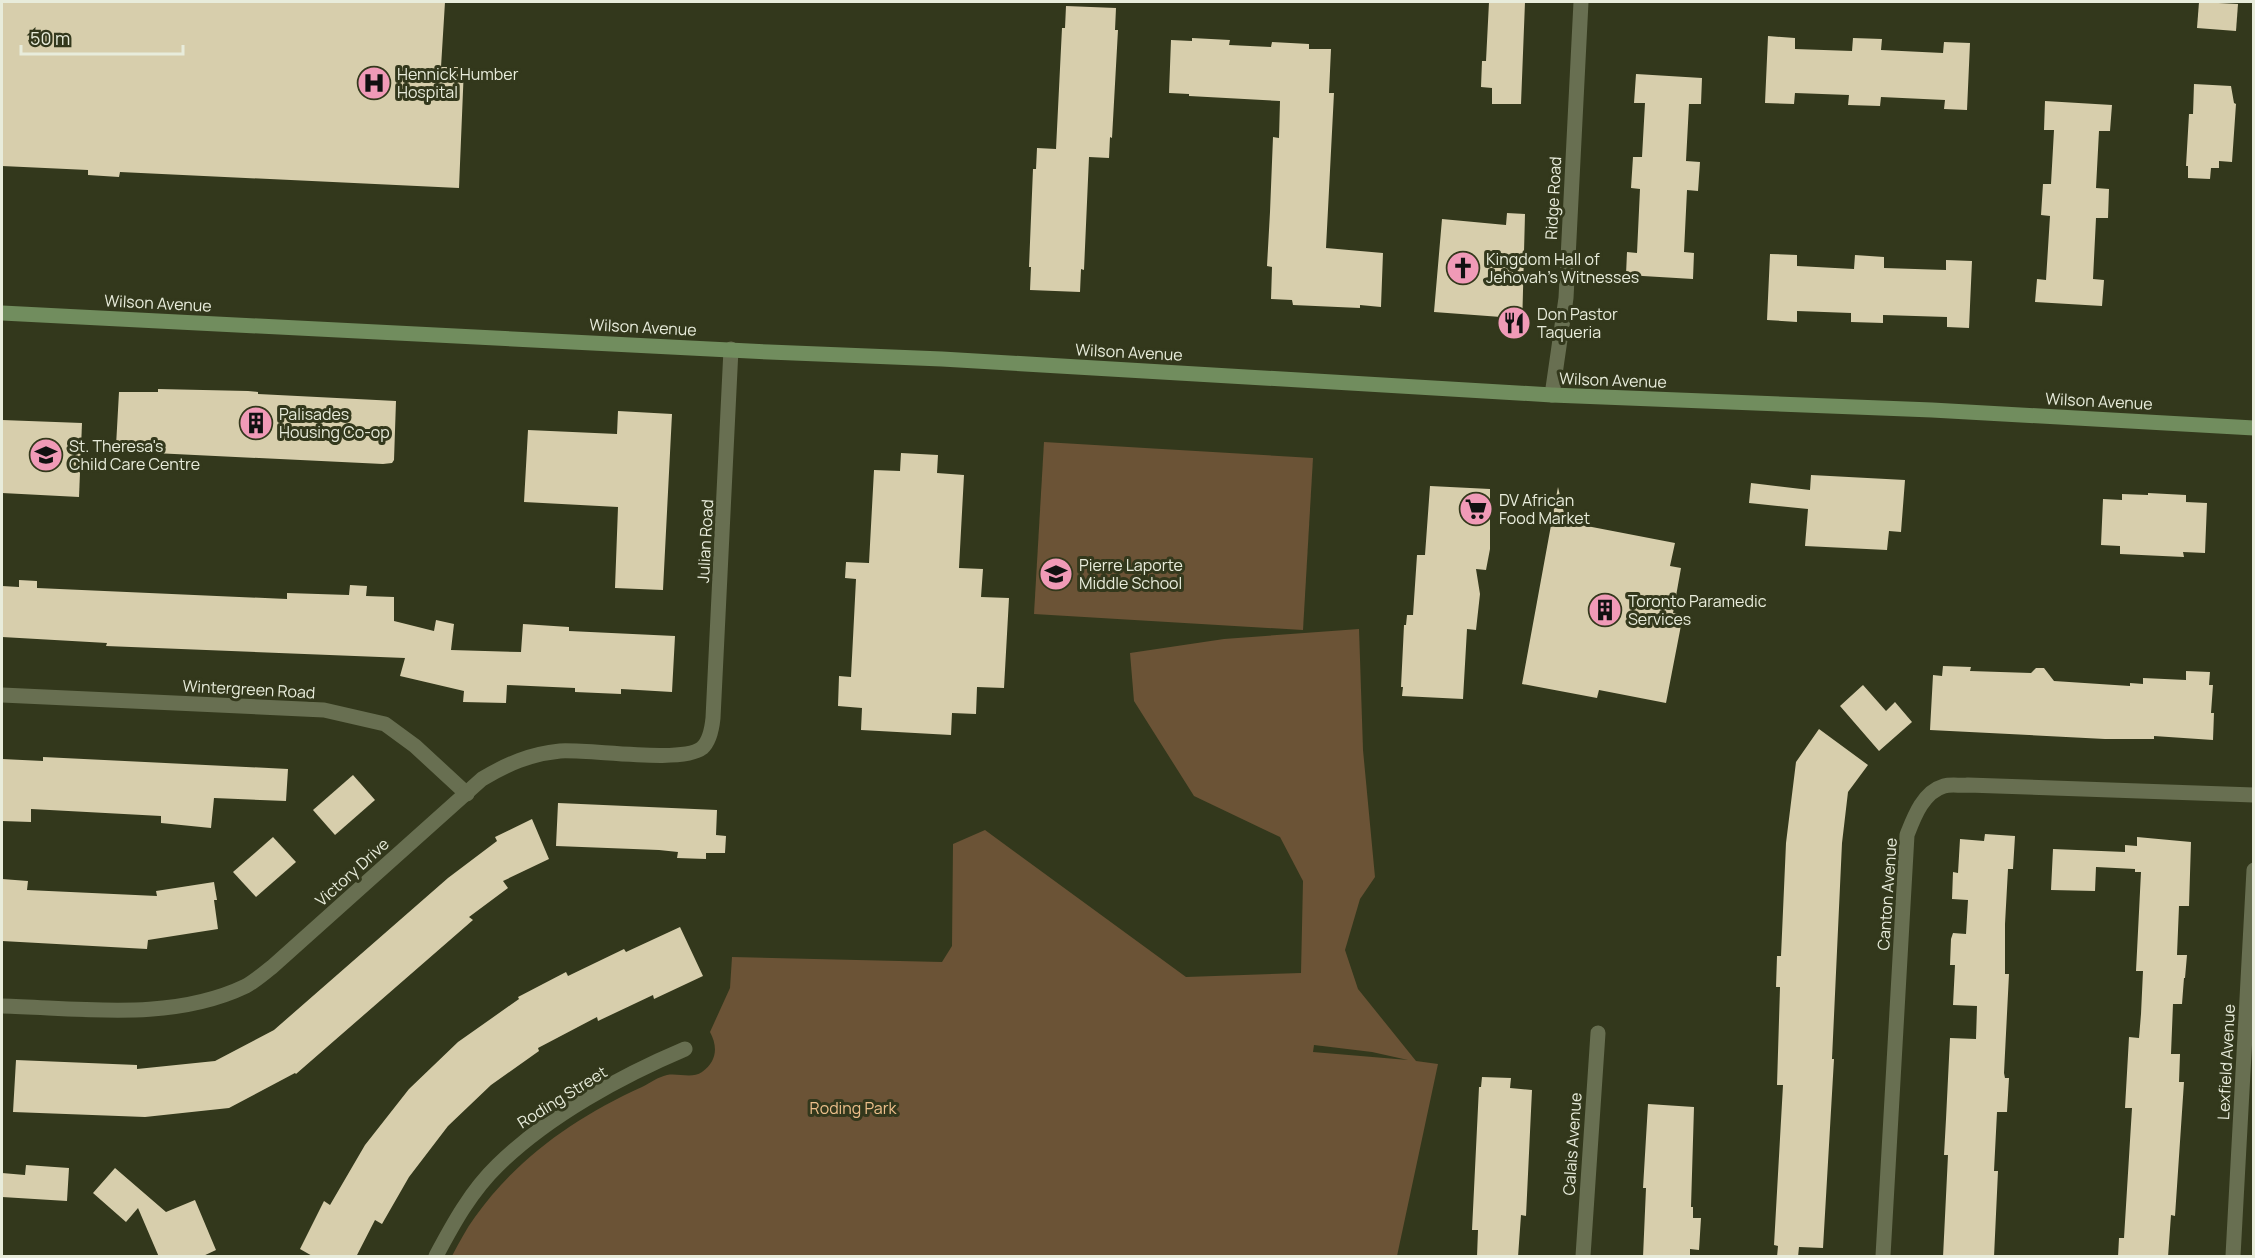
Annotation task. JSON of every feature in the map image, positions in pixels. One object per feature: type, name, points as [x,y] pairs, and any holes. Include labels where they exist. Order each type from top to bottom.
[{"type":"main road","name":"Wilson Avenue","points":[[2,313],[966,360],[1552,395],[1932,410],[2253,428]]},
{"type":"street","name":"Ridge Road","points":[[1552,395],[1566,298],[1581,2]]},
{"type":"street","name":"Julian Road","points":[[711,733],[723,547],[731,349]]},
{"type":"street","name":"Wintergreen Road","points":[[2,695],[324,710],[385,724],[415,746],[467,794]]},
{"type":"street","name":"Victory Drive","points":[[2,1006],[152,1010],[182,1006],[221,996],[248,985],[272,967],[482,779],[503,766],[540,754],[561,751],[687,754],[702,747],[711,733]]},
{"type":"street","name":"Canton Avenue","points":[[1883,1257],[1907,835],[1917,811],[1930,795],[1944,786],[2253,795]]},
{"type":"street","name":"Lexfield Avenue","points":[[2233,1257],[2253,870]]},
{"type":"street","name":"Calais Avenue","points":[[1583,1257],[1598,1033]]},
{"type":"street","name":"Roding Street","points":[[436,1257],[466,1203],[496,1166],[533,1134],[600,1092],[652,1063],[685,1049]]},
{"type":"green space","points":[[1044,442],[1313,458],[1303,630],[1034,614]]},
{"type":"green space","name":"Roding Park","points":[[1359,629],[1363,750],[1375,877],[1360,899],[1345,950],[1358,989],[1416,1061],[1438,1064],[1397,1256],[452,1256],[469,1226],[492,1195],[529,1157],[571,1125],[657,1079],[667,1075],[694,1075],[707,1068],[715,1054],[710,1032],[730,988],[732,957],[942,962],[952,946],[953,844],[985,830],[1186,977],[1301,973],[1303,881],[1280,837],[1194,796],[1134,701],[1130,653],[1224,639]],"holes":[[[1314,1045],[1372,1052],[1408,1060],[1313,1052]]]},
{"type":"building","name":"Hennick Humber Hospital","points":[[2,2],[445,2],[441,67],[464,67],[459,188],[120,172],[119,177],[88,175],[88,170],[2,166]]},
{"type":"building","points":[[1489,2],[1525,2],[1521,104],[1492,104],[1492,88],[1481,87],[1482,61],[1486,61]]},
{"type":"building","points":[[2199,2],[2238,4],[2236,31],[2197,28]]},
{"type":"building","points":[[1066,6],[1116,8],[1115,30],[1118,30],[1109,158],[1089,157],[1084,270],[1081,269],[1080,292],[1030,290],[1033,169],[1036,169],[1037,148],[1056,149],[1062,28],[1065,28]]},
{"type":"building","points":[[1768,36],[1795,38],[1795,49],[1852,51],[1853,38],[1882,39],[1881,50],[1943,53],[1944,42],[1970,43],[1967,110],[1944,109],[1945,100],[1881,97],[1880,106],[1848,105],[1849,95],[1795,93],[1794,104],[1765,103]]},
{"type":"building","points":[[1192,38],[1230,40],[1229,45],[1271,47],[1272,42],[1309,44],[1309,49],[1331,49],[1329,93],[1334,93],[1326,248],[1383,253],[1381,307],[1293,305],[1292,300],[1271,299],[1272,267],[1267,266],[1273,137],[1279,138],[1280,101],[1169,93],[1171,40],[1192,41]]},
{"type":"building","points":[[1636,74],[1702,78],[1701,104],[1689,104],[1686,161],[1700,162],[1698,191],[1687,190],[1684,252],[1694,253],[1693,279],[1626,275],[1627,252],[1637,253],[1640,189],[1631,188],[1633,157],[1642,157],[1645,103],[1634,103]]},
{"type":"building","points":[[2194,84],[2231,86],[2236,104],[2232,162],[2219,161],[2219,168],[2211,168],[2210,179],[2188,178],[2188,166],[2186,166],[2189,114],[2193,114]]},
{"type":"building","points":[[2045,101],[2112,105],[2110,131],[2099,131],[2096,188],[2109,189],[2108,218],[2096,218],[2093,279],[2104,280],[2102,306],[2035,302],[2037,279],[2046,280],[2050,216],[2041,215],[2043,184],[2051,184],[2054,130],[2044,130]]},
{"type":"building","points":[[1507,213],[1525,214],[1522,329],[1501,328],[1501,317],[1434,312],[1442,219],[1506,225]]},
{"type":"building","points":[[1770,254],[1797,255],[1797,266],[1854,269],[1855,255],[1884,257],[1884,268],[1946,270],[1946,260],[1972,261],[1969,328],[1947,327],[1947,317],[1883,315],[1883,323],[1851,322],[1851,313],[1797,311],[1797,322],[1767,320]]},
{"type":"building","name":"Palisades Housing Co-op","points":[[158,389],[248,391],[258,392],[258,394],[396,401],[394,460],[392,463],[383,464],[154,453],[155,449],[116,446],[119,392],[158,392]]},
{"type":"building","points":[[618,411],[672,414],[663,590],[615,588],[618,507],[524,502],[528,430],[617,434]]},
{"type":"building","points":[[2,420],[82,423],[79,497],[2,493]]},
{"type":"building","points":[[901,453],[938,455],[937,473],[964,475],[959,568],[983,569],[981,597],[1009,598],[1004,688],[977,687],[976,714],[952,713],[951,735],[861,730],[862,708],[838,706],[839,676],[851,677],[856,579],[845,578],[846,562],[869,563],[874,470],[900,471]]},
{"type":"building","points":[[1811,475],[1905,480],[1901,532],[1889,531],[1887,550],[1805,546],[1808,509],[1749,503],[1751,483],[1810,490]]},
{"type":"building","points":[[1430,486],[1490,489],[1490,549],[1486,570],[1476,569],[1480,594],[1476,630],[1467,629],[1463,699],[1402,696],[1404,625],[1406,625],[1407,615],[1413,615],[1417,555],[1425,555]]},
{"type":"building","name":"Toronto Paramedic Services","points":[[1558,487],[1566,522],[1675,543],[1670,566],[1681,568],[1673,613],[1683,615],[1666,703],[1599,690],[1597,698],[1522,684]]},
{"type":"building","points":[[2148,493],[2186,495],[2186,502],[2207,503],[2205,553],[2183,552],[2184,557],[2120,554],[2120,546],[2101,545],[2103,499],[2122,500],[2122,494],[2148,495]]},
{"type":"building","points":[[19,580],[37,581],[37,588],[287,599],[287,593],[349,595],[350,585],[367,586],[366,596],[394,597],[394,621],[434,631],[436,620],[454,624],[451,650],[521,652],[523,624],[569,627],[569,631],[675,636],[672,692],[621,689],[621,694],[575,692],[575,688],[507,685],[506,703],[463,702],[464,691],[400,676],[405,658],[106,646],[107,643],[2,637],[2,586],[19,587]]},
{"type":"building","points":[[1943,666],[1971,667],[1970,671],[2031,673],[2036,668],[2044,668],[2054,681],[2130,686],[2130,683],[2143,684],[2143,678],[2186,680],[2186,671],[2210,672],[2209,685],[2213,685],[2211,713],[2214,713],[2213,740],[2154,736],[2154,739],[2105,739],[1930,730],[1933,675],[1942,676]]},
{"type":"building","points":[[1863,685],[1886,711],[1895,702],[1912,722],[1879,751],[1840,706]]},
{"type":"building","points":[[1819,729],[1868,765],[1848,792],[1842,843],[1832,1059],[1834,1059],[1823,1248],[1799,1247],[1798,1257],[1777,1257],[1778,1246],[1774,1245],[1783,1085],[1777,1085],[1780,987],[1776,987],[1777,956],[1781,956],[1786,843],[1796,762]]},
{"type":"building","points":[[43,757],[288,769],[286,801],[214,798],[211,828],[161,823],[161,816],[31,809],[31,822],[2,821],[2,759],[43,761]]},
{"type":"building","points":[[353,775],[375,800],[335,835],[313,810]]},
{"type":"building","points":[[558,803],[717,810],[716,835],[726,836],[725,853],[706,853],[706,859],[677,858],[678,852],[659,850],[556,846]]},
{"type":"building","points":[[532,819],[549,859],[503,881],[508,888],[469,917],[473,920],[296,1074],[229,1108],[145,1117],[13,1112],[16,1060],[137,1065],[137,1069],[215,1061],[274,1030],[448,878],[497,841],[495,837]]},
{"type":"building","points":[[1985,834],[2015,836],[2013,869],[2008,869],[2005,924],[2005,974],[2009,974],[2004,1073],[2005,1078],[2009,1078],[2007,1112],[1997,1112],[1994,1171],[1998,1171],[1994,1257],[1943,1257],[1948,1155],[1944,1155],[1950,1038],[1976,1039],[1977,1006],[1953,1005],[1955,965],[1950,965],[1951,939],[1953,933],[1966,934],[1968,900],[1952,899],[1953,872],[1958,873],[1960,839],[1984,841]]},
{"type":"building","points":[[273,837],[296,862],[256,897],[233,872]]},
{"type":"building","points":[[2137,837],[2191,842],[2189,906],[2179,906],[2177,955],[2187,955],[2185,978],[2182,1004],[2173,1004],[2171,1054],[2180,1054],[2179,1082],[2184,1082],[2175,1216],[2171,1215],[2168,1257],[2118,1257],[2119,1238],[2124,1238],[2132,1108],[2125,1108],[2129,1037],[2139,1038],[2141,1014],[2143,971],[2136,971],[2141,872],[2135,872],[2135,869],[2096,867],[2095,891],[2051,890],[2053,849],[2125,852],[2125,845],[2137,846]]},
{"type":"building","points":[[2,879],[28,881],[27,890],[157,896],[156,891],[214,882],[218,929],[148,940],[147,949],[2,941]]},
{"type":"building","points":[[680,927],[703,976],[654,999],[653,995],[598,1021],[597,1017],[538,1048],[539,1051],[491,1085],[448,1126],[409,1177],[382,1224],[375,1220],[356,1257],[314,1257],[300,1249],[324,1201],[330,1205],[365,1145],[409,1089],[458,1042],[519,999],[518,997],[566,972],[568,976],[624,949],[626,952]]},
{"type":"building","points":[[1482,1077],[1511,1078],[1510,1088],[1532,1090],[1526,1216],[1521,1215],[1518,1257],[1477,1257],[1478,1230],[1472,1230],[1479,1087],[1481,1087]]},
{"type":"building","points":[[1648,1104],[1694,1107],[1691,1207],[1693,1207],[1693,1218],[1701,1218],[1699,1250],[1690,1249],[1690,1257],[1643,1257],[1646,1188],[1643,1188]]},
{"type":"building","points":[[26,1165],[69,1168],[67,1201],[2,1197],[2,1173],[25,1175]]},
{"type":"building","points":[[115,1168],[166,1212],[195,1200],[216,1250],[201,1257],[159,1257],[138,1208],[126,1222],[93,1193]]},
{"type":"place","name":"Hennick Humber Hospital","points":[[374,83]]},
{"type":"place","name":"Kingdom Hall of Jehovah's Witnesses","points":[[1463,268]]},
{"type":"place","name":"Don Pastor Taqueria","points":[[1514,323]]},
{"type":"place","name":"Palisades Housing Co-op","points":[[256,423]]},
{"type":"place","name":"St. Theresa's Child Care Centre","points":[[46,455]]},
{"type":"place","name":"DV African Food Market","points":[[1476,509]]},
{"type":"place","name":"Pierre Laporte Middle School","points":[[1056,574]]},
{"type":"place","name":"Toronto Paramedic Services","points":[[1605,610]]}]
